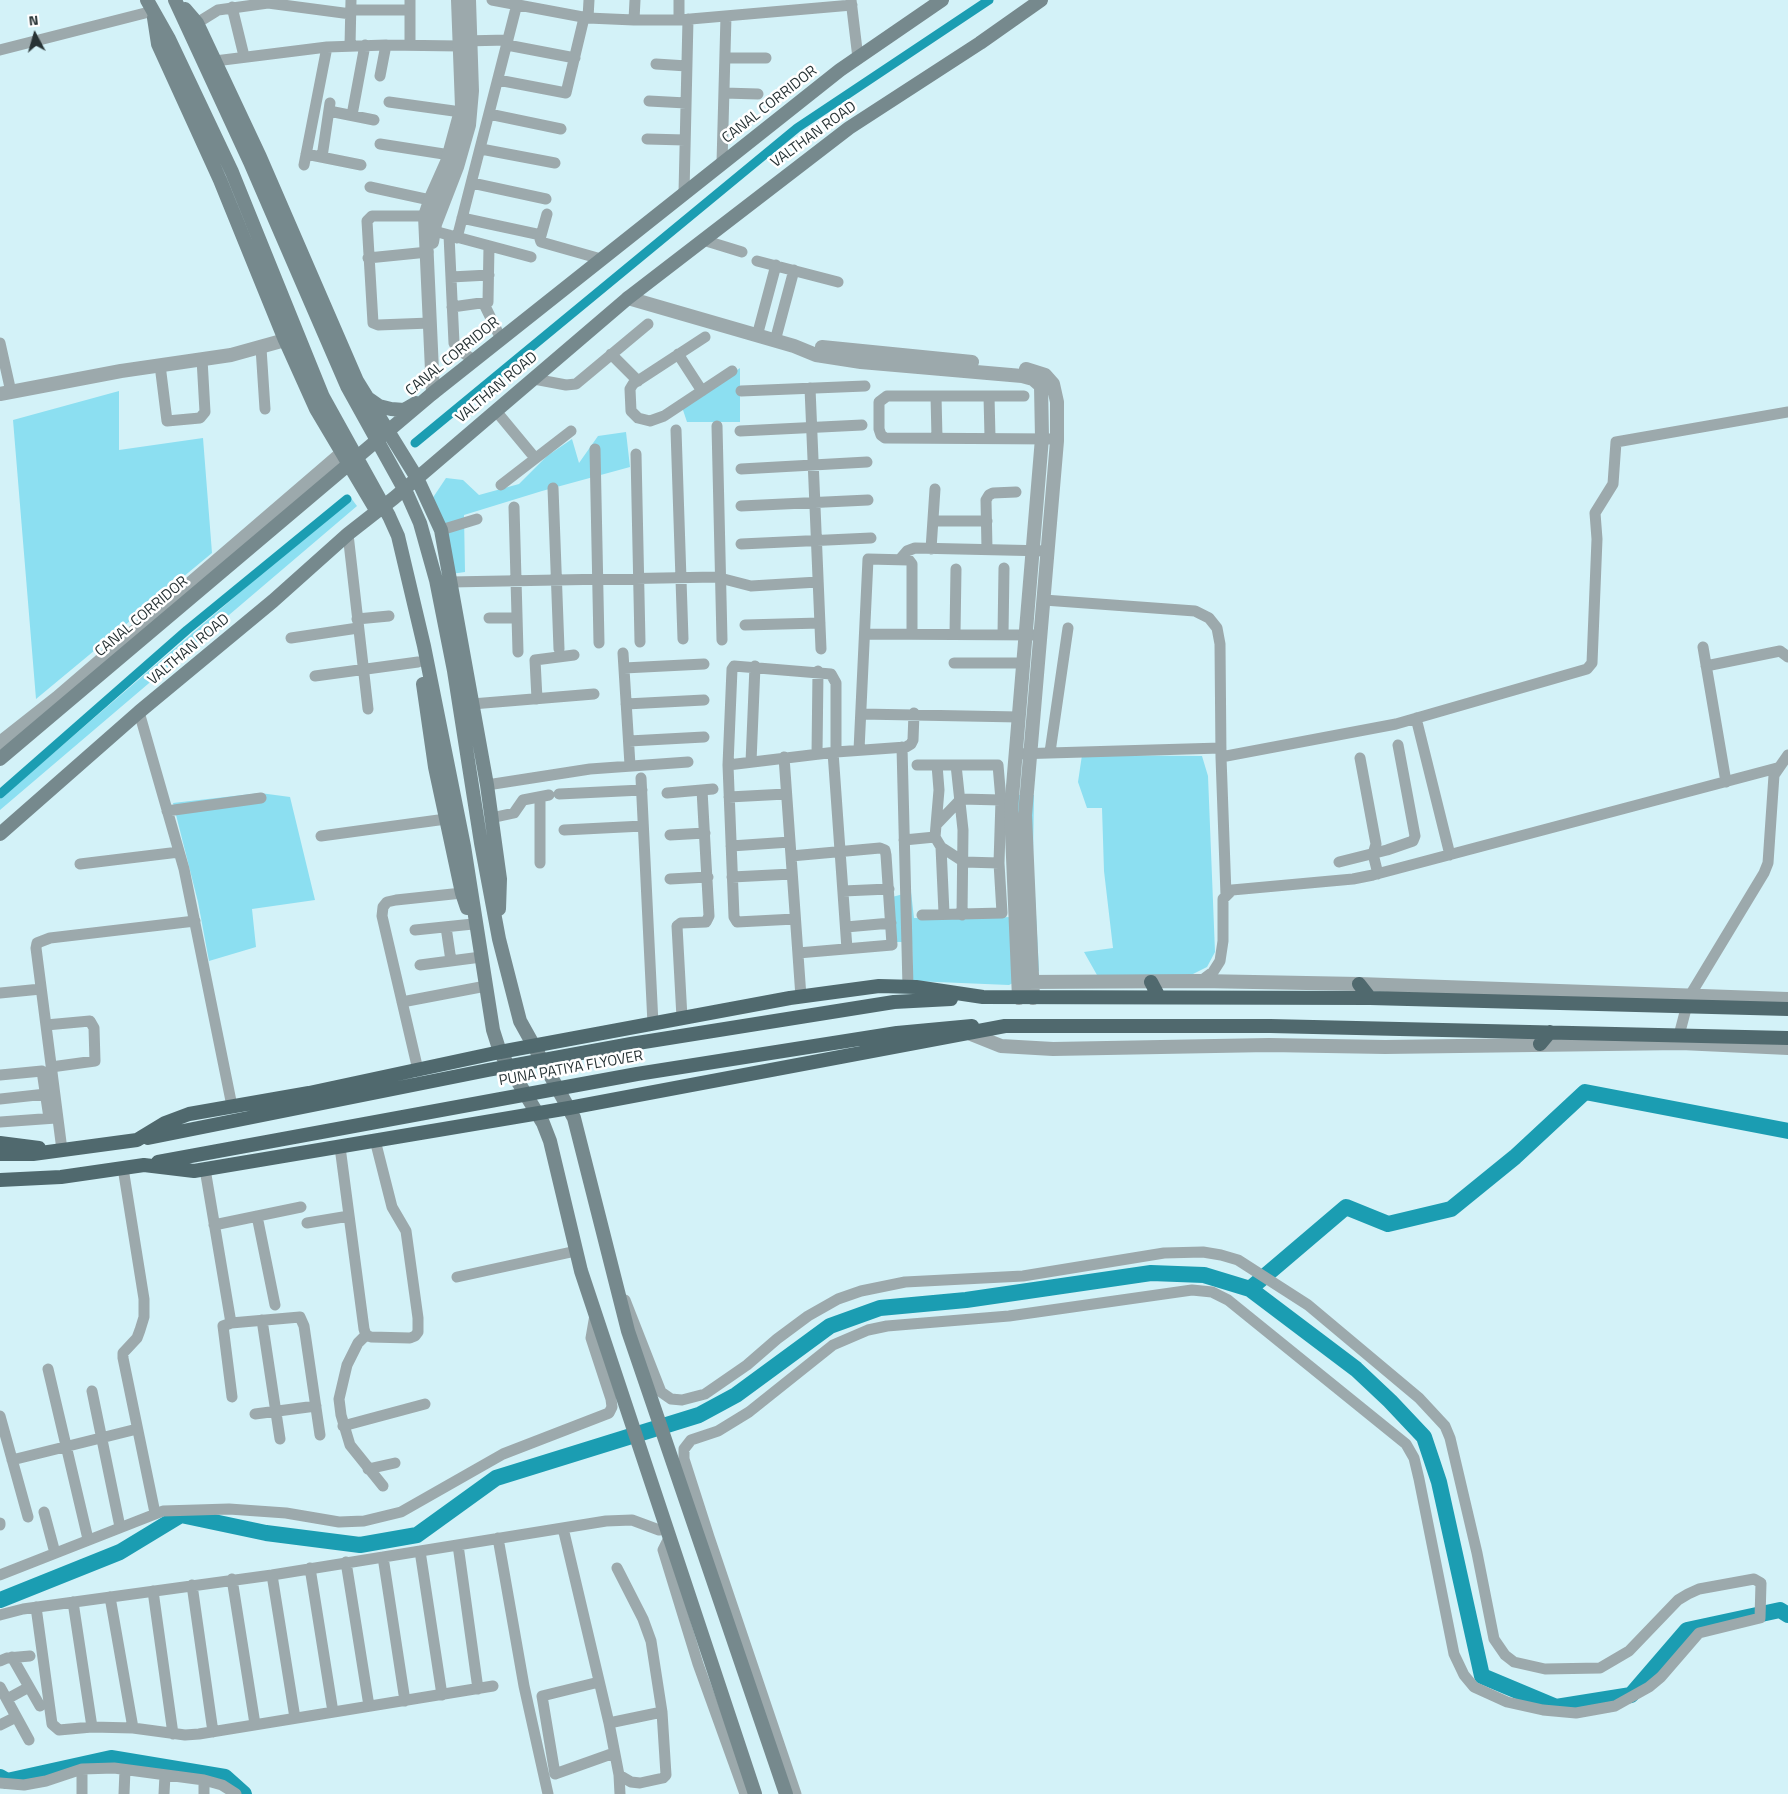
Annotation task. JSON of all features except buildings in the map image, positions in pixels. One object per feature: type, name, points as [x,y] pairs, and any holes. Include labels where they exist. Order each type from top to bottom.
[{"type":"highway","points":[[1151,982],[1159,997]]},
{"type":"highway","points":[[1359,984],[1370,998]]},
{"type":"highway","points":[[137,1140],[165,1123],[189,1114],[304,1094],[500,1052],[682,1018],[861,988],[908,987],[982,997],[1026,998],[1370,998],[1529,1002],[1687,1002],[1788,1009]]},
{"type":"highway","points":[[1510,990],[1529,1002]]},
{"type":"highway","name":"PUNA PATIYA FLYOVER","points":[[59,1151],[137,1140],[488,1070],[792,1017],[894,1002],[982,997]]},
{"type":"highway","points":[[0,1180],[61,1177],[144,1165],[194,1171],[569,1108],[971,1034],[1005,1026],[1270,1026],[1550,1032],[1678,1039],[1788,1038]]},
{"type":"highway","name":"PUNA PATIYA FLYOVER","points":[[144,1165],[637,1074],[931,1029],[1005,1026]]},
{"type":"highway","points":[[1540,1044],[1550,1032]]},
{"type":"highway","points":[[0,1143],[59,1151]]},
{"type":"highway","points":[[0,1154],[59,1151]]},
{"type":"highway","points":[[0,1189],[27,1188],[61,1177]]},
{"type":"main road","points":[[176,0],[197,23],[260,157],[357,381],[417,478],[441,530],[487,785],[500,879],[499,939]]},
{"type":"main road","points":[[176,0],[250,162],[347,386],[408,496],[420,523],[436,580],[454,671],[481,843],[499,939],[520,1020],[569,1108],[577,1128],[628,1331],[786,1794]]},
{"type":"main road","name":"CANAL CORRIDOR","points":[[0,759],[344,459],[387,432],[432,393],[601,258],[858,58],[942,0]]},
{"type":"main road","name":"VALTHAN ROAD","points":[[0,834],[139,712],[265,608],[348,534],[417,478],[628,298],[849,128],[1041,0]]},
{"type":"main road","points":[[150,6],[169,39],[232,172],[323,397],[389,516],[398,536],[419,620],[464,846],[493,1030],[500,1052],[536,1113],[550,1142],[576,1251],[595,1315],[755,1794]]},
{"type":"main road","points":[[150,6],[158,44],[220,180],[285,340],[316,409],[344,459],[377,511],[399,564],[446,819],[462,893],[479,939]]},
{"type":"main road","points":[[367,397],[379,406],[404,410],[432,393]]},
{"type":"street","points":[[428,256],[443,200],[457,167],[469,125],[472,91],[458,0]]},
{"type":"street","points":[[432,393],[425,216],[450,155],[461,112],[463,42],[469,0]]},
{"type":"street","points":[[492,0],[586,18],[634,20],[726,16],[852,3],[858,58]]},
{"type":"street","points":[[498,80],[566,93],[589,0]]},
{"type":"street","points":[[634,20],[635,0]]},
{"type":"street","points":[[679,0],[683,19],[687,66],[684,193]]},
{"type":"street","points":[[197,23],[218,10],[268,3],[351,8],[410,5],[410,44]]},
{"type":"street","points":[[474,360],[457,349],[454,343],[451,277],[453,237],[462,218],[472,183],[517,4]]},
{"type":"street","points":[[0,50],[150,6]]},
{"type":"street","points":[[232,7],[244,56]]},
{"type":"street","points":[[350,46],[351,8]]},
{"type":"street","points":[[722,163],[726,16]]},
{"type":"street","points":[[215,61],[327,47],[463,42],[508,42],[575,58]]},
{"type":"street","points":[[352,116],[365,45]]},
{"type":"street","points":[[380,76],[386,45]]},
{"type":"street","points":[[327,47],[305,160],[322,157],[361,165]]},
{"type":"street","points":[[725,58],[766,58]]},
{"type":"street","points":[[656,64],[687,66]]},
{"type":"street","points":[[724,93],[758,94]]},
{"type":"street","points":[[649,101],[686,103]]},
{"type":"street","points":[[389,102],[461,112]]},
{"type":"street","points":[[322,157],[330,107],[352,116],[374,120]]},
{"type":"street","points":[[490,114],[562,129]]},
{"type":"street","points":[[647,139],[685,140]]},
{"type":"street","points":[[380,144],[450,155]]},
{"type":"street","points":[[480,148],[554,163]]},
{"type":"street","points":[[472,183],[546,199]]},
{"type":"street","points":[[370,187],[430,200]]},
{"type":"street","points":[[547,214],[541,242],[601,258]]},
{"type":"street","points":[[425,216],[368,218],[368,258],[373,323],[378,325],[430,323]]},
{"type":"street","points":[[462,218],[541,235]]},
{"type":"street","points":[[434,231],[531,258]]},
{"type":"street","points":[[703,240],[742,252]]},
{"type":"street","points":[[452,307],[484,304],[490,299],[489,246]]},
{"type":"street","points":[[368,258],[428,256]]},
{"type":"street","points":[[758,261],[838,282]]},
{"type":"street","points":[[757,336],[776,265]]},
{"type":"street","points":[[774,341],[794,270]]},
{"type":"street","points":[[451,277],[489,275]]},
{"type":"street","points":[[628,298],[794,346],[816,355],[861,362],[1011,374],[1033,379],[1040,386],[1042,392],[1041,551],[1044,600],[1024,663],[1019,717],[1025,815],[1026,998]]},
{"type":"street","points":[[484,304],[501,339]]},
{"type":"street","points":[[534,378],[570,386],[576,384],[648,324]]},
{"type":"street","points":[[705,337],[638,380],[630,389],[631,411],[638,418],[650,421],[664,416],[732,371]]},
{"type":"street","points":[[0,343],[6,393],[262,348],[285,340]]},
{"type":"street","points":[[794,346],[894,354],[1034,370],[1045,375],[1056,392],[1056,439],[1041,551],[1022,754]]},
{"type":"street","points":[[262,348],[265,409]]},
{"type":"street","points":[[611,354],[638,380]]},
{"type":"street","points":[[678,354],[702,391]]},
{"type":"street","points":[[160,365],[167,421],[200,418],[205,412],[202,359]]},
{"type":"street","points":[[741,391],[865,386]]},
{"type":"street","points":[[810,388],[821,649]]},
{"type":"street","points":[[1024,396],[887,396],[881,398],[879,402],[879,428],[881,435],[885,438],[1056,439]]},
{"type":"street","points":[[936,396],[937,438]]},
{"type":"street","points":[[988,396],[990,438]]},
{"type":"street","points":[[496,411],[535,458]]},
{"type":"street","points":[[1022,754],[1050,752],[1221,752],[1396,724],[1590,667],[1597,538],[1595,514],[1613,484],[1616,442],[1788,412]]},
{"type":"street","points":[[740,431],[862,425]]},
{"type":"street","points":[[717,426],[722,640]]},
{"type":"street","points":[[676,430],[683,639]]},
{"type":"street","points":[[501,485],[571,431]]},
{"type":"street","points":[[595,449],[599,643]]},
{"type":"street","points":[[636,454],[640,642]]},
{"type":"street","points":[[0,743],[344,459]]},
{"type":"street","points":[[741,469],[868,462]]},
{"type":"street","points":[[553,488],[559,649]]},
{"type":"street","points":[[932,549],[935,490]]},
{"type":"street","points":[[987,549],[989,495],[994,492],[1016,492]]},
{"type":"street","points":[[741,506],[868,500]]},
{"type":"street","points":[[514,507],[518,652]]},
{"type":"street","points":[[441,530],[477,519]]},
{"type":"street","points":[[933,521],[987,521]]},
{"type":"street","points":[[348,534],[368,709]]},
{"type":"street","points":[[741,544],[871,538]]},
{"type":"street","points":[[900,558],[910,549],[1041,551]]},
{"type":"street","points":[[859,750],[868,559],[900,558],[910,560],[912,564],[912,634]]},
{"type":"street","points":[[1003,635],[1004,568]]},
{"type":"street","points":[[954,634],[956,569]]},
{"type":"street","points":[[450,582],[680,578],[721,579],[751,586],[818,582]]},
{"type":"street","points":[[1044,600],[1195,610],[1209,618],[1217,628],[1220,644],[1221,752],[1226,894]]},
{"type":"street","points":[[291,638],[389,616]]},
{"type":"street","points":[[489,618],[517,618]]},
{"type":"street","points":[[745,625],[820,623]]},
{"type":"street","points":[[1050,752],[1068,628]]},
{"type":"street","points":[[864,634],[1034,635]]},
{"type":"street","points":[[1703,647],[1726,782]]},
{"type":"street","points":[[1706,666],[1780,652],[1788,657]]},
{"type":"street","points":[[622,653],[630,765]]},
{"type":"street","points":[[537,699],[535,660],[574,655]]},
{"type":"street","points":[[315,676],[363,671],[418,662]]},
{"type":"street","points":[[954,664],[1024,663]]},
{"type":"street","points":[[624,668],[704,664]]},
{"type":"street","points":[[795,919],[735,920],[728,765],[732,670],[738,665],[818,671],[832,674],[835,678],[834,752],[847,950]]},
{"type":"street","points":[[751,762],[755,666]]},
{"type":"street","points":[[817,754],[818,671]]},
{"type":"street","points":[[472,704],[594,694]]},
{"type":"street","points":[[626,704],[704,700]]},
{"type":"street","points":[[139,712],[179,852],[195,921],[232,1106]]},
{"type":"street","points":[[860,714],[1019,717]]},
{"type":"street","points":[[728,765],[784,757],[902,747],[911,744],[913,740],[914,714]]},
{"type":"street","points":[[1416,718],[1450,855]]},
{"type":"street","points":[[629,741],[704,737]]},
{"type":"street","points":[[1339,862],[1374,849],[1387,850],[1407,844],[1414,836],[1398,745]]},
{"type":"street","points":[[902,747],[908,987]]},
{"type":"street","points":[[1678,1039],[1687,1002],[1764,874],[1769,854],[1773,784],[1777,768],[1788,755]]},
{"type":"street","points":[[784,757],[801,997]]},
{"type":"street","points":[[1360,758],[1378,874]]},
{"type":"street","points":[[487,785],[630,765],[688,762]]},
{"type":"street","points":[[917,765],[998,765],[1001,800],[999,863],[1002,912],[922,915]]},
{"type":"street","points":[[937,765],[939,790],[936,824],[944,913]]},
{"type":"street","points":[[956,765],[961,799],[964,862],[962,914]]},
{"type":"street","points":[[1201,981],[1213,972],[1220,961],[1223,941],[1223,899],[1232,890],[1247,887],[1353,879],[1378,874],[1777,768]]},
{"type":"street","points":[[641,778],[653,1024]]},
{"type":"street","points":[[667,793],[708,789],[705,833],[708,920],[681,923],[677,926],[682,1018]]},
{"type":"street","points":[[491,818],[514,813],[524,800],[549,796],[642,790]]},
{"type":"street","points":[[729,797],[786,794]]},
{"type":"street","points":[[540,863],[549,796]]},
{"type":"street","points":[[167,811],[261,798]]},
{"type":"street","points":[[936,824],[961,799],[1001,800]]},
{"type":"street","points":[[321,836],[446,819]]},
{"type":"street","points":[[564,830],[643,826]]},
{"type":"street","points":[[670,835],[705,833]]},
{"type":"street","points":[[904,840],[938,842],[964,862],[999,863]]},
{"type":"street","points":[[731,846],[790,842]]},
{"type":"street","points":[[791,856],[880,848],[885,850],[889,889],[892,945],[798,953]]},
{"type":"street","points":[[1387,850],[1392,870]]},
{"type":"street","points":[[80,864],[179,852]]},
{"type":"street","points":[[732,877],[792,874]]},
{"type":"street","points":[[670,879],[708,877]]},
{"type":"street","points":[[844,891],[889,889]]},
{"type":"street","points":[[418,1070],[382,916],[383,907],[387,902],[396,900],[462,893]]},
{"type":"street","points":[[53,1118],[51,1068],[36,948],[42,940],[195,921]]},
{"type":"street","points":[[846,927],[891,923]]},
{"type":"street","points":[[415,930],[473,924]]},
{"type":"street","points":[[446,927],[451,961]]},
{"type":"street","points":[[420,965],[482,957]]},
{"type":"street","points":[[1026,982],[1201,981],[1359,984],[1510,990],[1687,1002],[1788,1000]]},
{"type":"street","points":[[402,1002],[486,986]]},
{"type":"street","points":[[0,993],[41,990]]},
{"type":"street","points":[[46,1025],[90,1021],[94,1028],[94,1061],[51,1068]]},
{"type":"street","points":[[971,1034],[1001,1046],[1053,1050],[1268,1045],[1540,1044],[1678,1039],[1788,1048]]},
{"type":"street","points":[[0,1075],[42,1071],[59,1151]]},
{"type":"street","points":[[0,1099],[46,1094]]},
{"type":"street","points":[[0,1122],[53,1118]]},
{"type":"street","points":[[366,1335],[372,1337],[410,1338],[415,1336],[419,1326],[406,1231],[392,1207],[375,1140]]},
{"type":"street","points":[[340,1147],[366,1335]]},
{"type":"street","points":[[123,1168],[144,1299],[144,1317],[137,1338],[123,1353],[155,1513]]},
{"type":"street","points":[[205,1169],[231,1323]]},
{"type":"street","points":[[214,1225],[301,1207]]},
{"type":"street","points":[[257,1216],[275,1305]]},
{"type":"street","points":[[307,1223],[349,1216]]},
{"type":"street","points":[[457,1277],[576,1251]]},
{"type":"street","points":[[612,1268],[661,1392],[671,1399],[682,1400],[705,1394],[748,1365],[776,1339],[808,1316],[838,1299],[861,1291],[905,1282],[1023,1276],[1183,1251],[1222,1255],[1238,1260],[1308,1305],[1412,1392],[1436,1414],[1445,1426],[1450,1438],[1477,1552],[1494,1640],[1505,1655],[1514,1662],[1545,1669],[1600,1668],[1629,1652],[1678,1600],[1688,1594],[1699,1589],[1754,1579],[1761,1583],[1760,1618],[1699,1633],[1660,1677],[1649,1686],[1615,1706],[1576,1713],[1543,1710],[1506,1702],[1474,1687],[1464,1675],[1454,1654],[1419,1479],[1414,1458],[1406,1444],[1228,1300],[1212,1292],[1192,1290],[1009,1316],[887,1326],[851,1335],[833,1345],[749,1412],[718,1431],[691,1440],[684,1449],[684,1459],[709,1537],[796,1794]]},
{"type":"street","points":[[0,1574],[155,1513],[180,1509],[229,1509],[286,1513],[339,1522],[364,1521],[402,1512],[503,1454],[610,1413],[612,1407],[611,1399],[591,1338],[595,1315]]},
{"type":"street","points":[[232,1397],[223,1326],[231,1323],[296,1316],[303,1321],[320,1435]]},
{"type":"street","points":[[262,1320],[280,1439]]},
{"type":"street","points":[[366,1335],[351,1354],[341,1384],[339,1399],[343,1426],[350,1445],[383,1486]]},
{"type":"street","points":[[48,1369],[88,1539]]},
{"type":"street","points":[[92,1390],[120,1526]]},
{"type":"street","points":[[343,1426],[425,1404]]},
{"type":"street","points":[[255,1414],[316,1406]]},
{"type":"street","points":[[0,1416],[28,1517]]},
{"type":"street","points":[[12,1460],[137,1429]]},
{"type":"street","points":[[368,1469],[395,1463]]},
{"type":"street","points":[[44,1512],[55,1553]]},
{"type":"street","points":[[3,1615],[36,1607],[272,1575],[606,1521],[632,1520],[669,1533],[663,1550],[698,1664],[745,1794]]},
{"type":"street","points":[[563,1528],[608,1723],[619,1776],[620,1794]]},
{"type":"street","points":[[498,1538],[524,1686],[549,1775]]},
{"type":"street","points":[[458,1545],[478,1689]]},
{"type":"street","points":[[420,1551],[442,1695]]},
{"type":"street","points":[[383,1557],[405,1700]]},
{"type":"street","points":[[346,1562],[369,1706]]},
{"type":"street","points":[[310,1568],[333,1712]]},
{"type":"street","points":[[618,1568],[643,1619],[651,1641],[662,1712],[666,1775],[663,1778],[640,1783],[631,1782],[619,1776]]},
{"type":"street","points":[[272,1575],[295,1718]]},
{"type":"street","points":[[232,1579],[255,1724]]},
{"type":"street","points":[[192,1585],[214,1732]]},
{"type":"street","points":[[153,1591],[173,1734]]},
{"type":"street","points":[[110,1597],[133,1728]]},
{"type":"street","points":[[73,1602],[92,1727]]},
{"type":"street","points":[[36,1607],[52,1724],[59,1730],[92,1727],[133,1728],[173,1734],[214,1732],[493,1686]]},
{"type":"street","points":[[0,1661],[12,1657],[30,1656]]},
{"type":"street","points":[[12,1657],[40,1706]]},
{"type":"street","points":[[548,1794],[549,1775],[542,1696],[599,1682]]},
{"type":"street","points":[[0,1687],[29,1740]]},
{"type":"street","points":[[7,1699],[29,1687]]},
{"type":"street","points":[[608,1723],[662,1712]]},
{"type":"street","points":[[0,1725],[16,1717]]},
{"type":"street","points":[[549,1775],[614,1753]]},
{"type":"street","points":[[82,1769],[82,1794]]},
{"type":"street","points":[[0,1783],[24,1785],[46,1781],[82,1769],[125,1770],[204,1780],[222,1785],[236,1794]]},
{"type":"street","points":[[124,1794],[125,1770]]},
{"type":"street","points":[[164,1794],[165,1775]]},
{"type":"street","points":[[204,1780],[204,1794]]},
{"type":"shaded area","points":[[740,368],[740,422],[687,422],[682,407]]},
{"type":"shaded area","points":[[119,391],[119,450],[203,438],[212,553],[36,699],[13,420]]},
{"type":"shaded area","points":[[626,432],[630,467],[464,515],[465,572],[451,574],[432,499],[446,478],[463,480],[479,495],[519,484],[547,456],[572,439],[579,463],[598,436]]},
{"type":"shaded area","points":[[348,494],[357,506],[0,810],[0,799],[303,538]]},
{"type":"shaded area","points":[[1082,755],[1202,756],[1208,776],[1215,952],[1207,967],[1191,975],[1124,977],[1097,975],[1084,952],[1113,948],[1104,871],[1102,808],[1087,808],[1078,782]]},
{"type":"shaded area","points":[[260,793],[290,797],[315,900],[252,909],[256,947],[209,961],[198,902],[173,803]]},
{"type":"shaded area","points":[[1016,795],[1034,795],[1033,858],[1039,971],[1009,985],[913,981],[912,942],[896,942],[892,897],[911,892],[914,918],[1020,917]]},
{"type":"waterway","points":[[415,443],[797,128],[989,0]]},
{"type":"waterway","points":[[0,794],[187,630],[347,499]]},
{"type":"waterway","points":[[1252,1287],[1346,1207],[1388,1224],[1451,1209],[1515,1157],[1585,1092],[1788,1131]]},
{"type":"waterway","points":[[0,1600],[120,1552],[181,1515],[266,1533],[360,1545],[417,1535],[496,1478],[699,1415],[736,1395],[830,1326],[880,1308],[966,1300],[1151,1273],[1204,1275],[1250,1289],[1356,1369],[1424,1437],[1439,1482],[1482,1676],[1556,1707],[1631,1695],[1687,1630],[1780,1610],[1788,1615]]},
{"type":"waterway","points":[[0,1777],[7,1781],[111,1758],[225,1777],[244,1794]]}]
